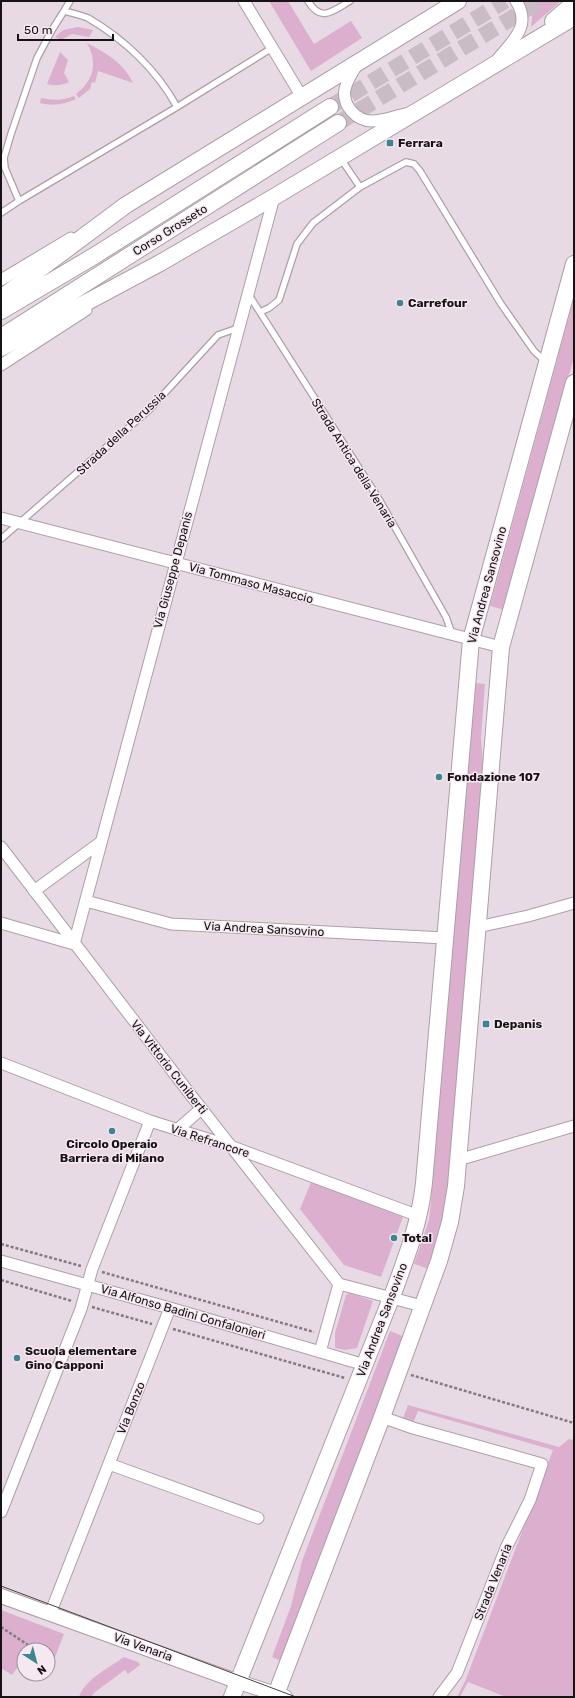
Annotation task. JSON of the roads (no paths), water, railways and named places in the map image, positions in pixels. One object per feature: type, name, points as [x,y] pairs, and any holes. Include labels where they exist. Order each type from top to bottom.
[{"type":"main road","points":[[526,46],[574,3]]},
{"type":"main road","name":"Corso Grosseto","points":[[1,298],[126,205],[452,5]]},
{"type":"main road","name":"Corso Grosseto","points":[[1,348],[160,263],[340,158],[574,17]]},
{"type":"main road","name":"Corso Grosseto","points":[[1,311],[94,256],[330,107]]},
{"type":"main road","name":"Corso Grosseto","points":[[1,337],[338,123]]},
{"type":"main road","name":"Via Andrea Sansovino","points":[[232,1697],[392,1297],[411,1244],[419,1216],[424,1183],[471,640],[574,264]]},
{"type":"main road","points":[[279,1696],[399,1372],[447,1233],[455,1194],[501,647],[571,403],[574,383]]},
{"type":"street","points":[[244,1],[302,97]]},
{"type":"street","name":"Corso Grosseto","points":[[452,5],[466,1]]},
{"type":"street","name":"Corso Grosseto","points":[[493,66],[516,35],[522,23],[522,12],[516,1]]},
{"type":"street","name":"Corso Grosseto","points":[[358,63],[347,82],[345,92],[349,108],[356,116],[366,121],[373,121],[417,111]]},
{"type":"street","name":"Via Giuseppe Depanis","points":[[74,944],[274,197]]},
{"type":"street","name":"Corso Grosseto","points":[[1,280],[126,205]]},
{"type":"street","name":"Corso Grosseto","points":[[1,365],[160,263]]},
{"type":"street","name":"Via Tommaso Masaccio","points":[[1,518],[453,636],[501,647]]},
{"type":"street","points":[[34,891],[101,842]]},
{"type":"street","name":"Via Vittorio Cuniberti","points":[[1,847],[201,1109],[339,1284]]},
{"type":"street","name":"Via Andrea Sansovino","points":[[86,901],[171,924],[445,938]]},
{"type":"street","points":[[478,927],[528,916],[574,903]]},
{"type":"street","points":[[1,923],[74,944]]},
{"type":"street","name":"Via Refrancore","points":[[1,1063],[150,1121],[230,1146],[419,1216]]},
{"type":"street","points":[[178,1130],[201,1109]]},
{"type":"street","points":[[1,1512],[82,1304],[92,1269],[150,1121]]},
{"type":"street","points":[[458,1160],[574,1126]]},
{"type":"street","name":"Via Alfonso Badini Confalonieri","points":[[1,1261],[88,1284],[365,1365]]},
{"type":"street","points":[[320,1352],[339,1284],[422,1306]]},
{"type":"street","name":"Via Bonzo","points":[[50,1614],[170,1308]]},
{"type":"street","name":"Strada Venaria","points":[[382,1417],[413,1428],[542,1464],[530,1500],[506,1548],[457,1673],[438,1697]]},
{"type":"street","points":[[109,1464],[258,1518]]},
{"type":"street","name":"Via Venaria","points":[[1,1596],[279,1696]]},
{"type":"lane","points":[[19,201],[5,168],[4,158],[10,134],[37,58],[70,1]]},
{"type":"lane","points":[[308,1],[315,11],[323,14],[332,12],[350,1]]},
{"type":"lane","points":[[64,11],[87,18],[115,36],[145,62],[171,96],[177,107]]},
{"type":"lane","points":[[1,213],[272,48]]},
{"type":"lane","points":[[340,158],[360,187]]},
{"type":"lane","points":[[260,312],[269,308],[279,300],[297,244],[313,223],[360,187],[406,162],[414,164],[420,172],[501,304],[534,351],[547,362]]},
{"type":"lane","name":"Strada Antica della Venaria","points":[[248,294],[380,501],[446,617],[453,636]]},
{"type":"lane","name":"Strada della Perussia","points":[[1,539],[150,409],[218,335],[238,328]]},
{"type":"tunnel","points":[[330,107],[505,1]]},
{"type":"tunnel","points":[[338,123],[540,1]]},
{"type":"tram line","points":[[1,1586],[296,1697]]},
{"type":"place","name":"Ferrara","points":[[390,143]]},
{"type":"place","name":"Carrefour","points":[[400,303]]},
{"type":"place","name":"Fondazione 107","points":[[439,777]]},
{"type":"place","name":"Depanis","points":[[486,1024]]},
{"type":"place","name":"Circolo Operaio Barriera di Milano","points":[[112,1131]]},
{"type":"place","name":"Total","points":[[394,1238]]},
{"type":"place","name":"Scuola elementare Gino Capponi","points":[[17,1358]]}]
